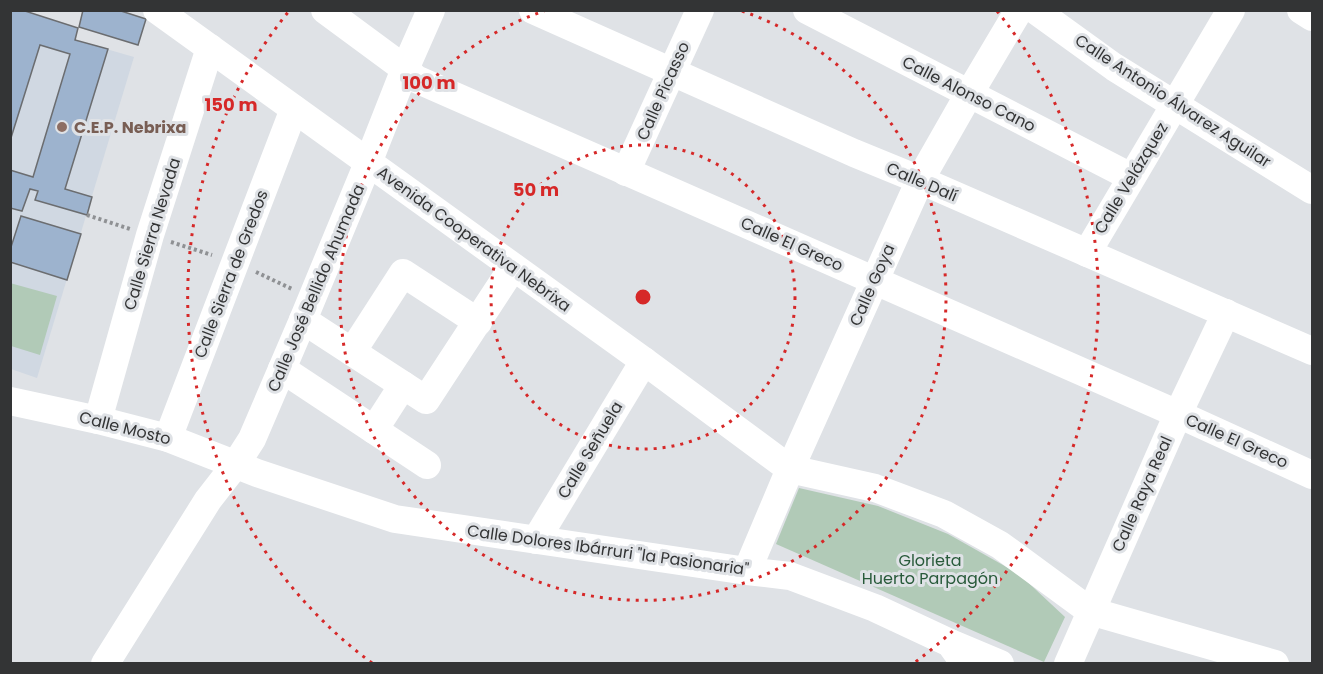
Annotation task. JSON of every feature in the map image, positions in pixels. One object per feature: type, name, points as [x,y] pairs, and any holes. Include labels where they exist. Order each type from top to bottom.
[{"type":"street","name":"Avenida Cooperativa Nebrixa","points":[[157,10],[790,469]]},
{"type":"street","name":"Calle El Greco","points":[[325,10],[416,79],[1312,475]]},
{"type":"street","name":"Calle José Bellido Ahumada","points":[[105,663],[208,500],[252,439],[431,10]]},
{"type":"street","name":"Calle Dalí","points":[[533,10],[854,153],[1312,351]]},
{"type":"street","name":"Calle Picasso","points":[[626,172],[700,10]]},
{"type":"street","name":"Calle Alonso Cano","points":[[807,10],[1131,177]]},
{"type":"street","name":"Calle Goya","points":[[747,571],[790,469],[920,180],[1019,10]]},
{"type":"street","name":"Calle Antonio Álvarez Aguilar","points":[[1035,10],[1114,67],[1312,190]]},
{"type":"street","name":"Calle Velázquez","points":[[1086,253],[1231,10]]},
{"type":"street","points":[[1300,10],[1312,17]]},
{"type":"street","name":"Calle Sierra Nevada","points":[[98,420],[150,235],[210,48]]},
{"type":"street","name":"Calle Sierra de Gredos","points":[[168,438],[294,109]]},
{"type":"street","points":[[374,430],[415,392],[478,322],[513,267]]},
{"type":"street","points":[[352,352],[404,273],[478,322]]},
{"type":"street","name":"Calle Raya Real","points":[[1090,611],[1226,313]]},
{"type":"street","points":[[303,320],[415,392]]},
{"type":"street","name":"Calle Señuela","points":[[536,540],[644,361]]},
{"type":"street","points":[[282,369],[427,465]]},
{"type":"street","name":"Calle Mosto","points":[[10,401],[168,438],[236,464]]},
{"type":"street","name":"Calle Dolores Ibárruri \"la Pasionaria\"","points":[[236,464],[395,519],[790,576],[875,608],[958,653]]},
{"type":"street","points":[[790,469],[875,488],[944,514],[1000,545],[1090,611],[1239,658],[1275,663]]},
{"type":"street","points":[[1068,663],[1090,611]]},
{"type":"street","points":[[958,653],[1000,663]]},
{"type":"path","points":[[87,215],[150,235]]},
{"type":"shaded area","name":"C.E.P. Nebrixa","points":[[10,11],[22,11],[78,28],[75,40],[134,57],[37,378],[11,369]]},
{"type":"green space","points":[[10,283],[57,296],[40,355],[11,346]]},
{"type":"green space","name":"Glorieta Huerto Parpagón","points":[[799,488],[878,506],[948,534],[1019,574],[1065,617],[1044,662],[776,544]]},
{"type":"building","points":[[10,10],[22,10],[78,28],[75,40],[108,49],[65,189],[92,197],[87,215],[35,200],[38,191],[30,189],[22,211],[10,208],[10,170],[33,177],[70,54],[40,45],[10,141]]},
{"type":"building","points":[[83,10],[118,10],[146,19],[138,45],[79,27]]},
{"type":"building","points":[[21,216],[81,234],[67,280],[10,262],[10,250]]},
{"type":"place","name":"C.E.P. Nebrixa","points":[[62,127]]}]
